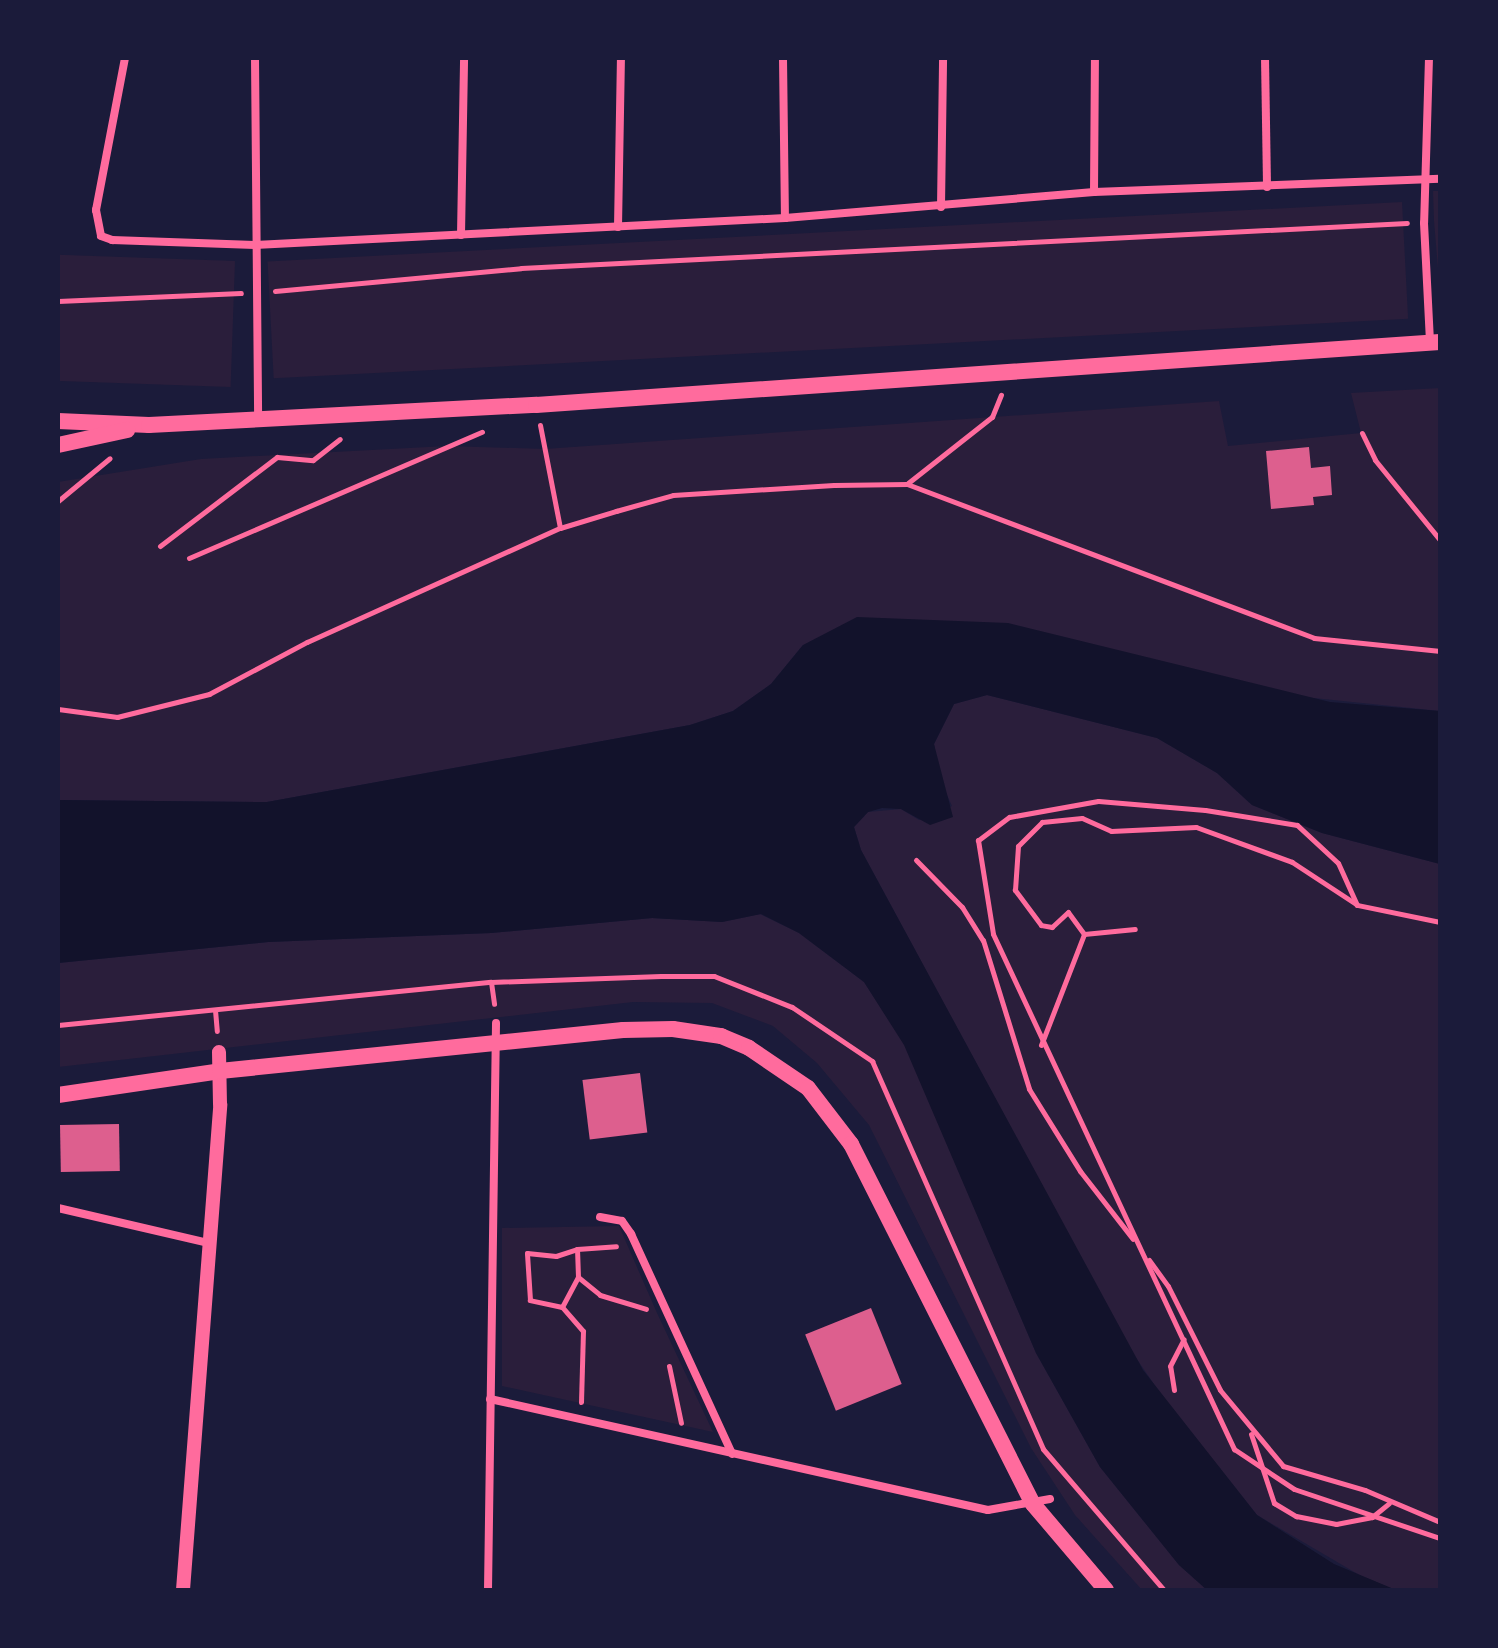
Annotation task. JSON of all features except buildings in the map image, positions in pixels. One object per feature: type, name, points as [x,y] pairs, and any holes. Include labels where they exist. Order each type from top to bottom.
[{"type":"main road","points":[[58,421],[149,425],[536,405],[1013,368],[1435,343]]},
{"type":"main road","points":[[58,445],[149,425]]},
{"type":"main road","points":[[58,1095],[220,1071],[496,1043],[673,1029],[721,1036],[788,1070],[821,1103],[851,1144],[1033,1504],[1106,1590]]},
{"type":"street","points":[[125,58],[96,210],[101,236],[112,240],[255,245],[785,218],[1094,192],[1440,179]]},
{"type":"street","points":[[255,58],[258,418]]},
{"type":"street","points":[[461,235],[464,58]]},
{"type":"street","points":[[618,227],[621,58]]},
{"type":"street","points":[[783,58],[785,218]]},
{"type":"street","points":[[941,207],[943,58]]},
{"type":"street","points":[[1094,192],[1095,58]]},
{"type":"street","points":[[1265,58],[1267,187]]},
{"type":"street","points":[[1429,58],[1424,223],[1435,343]]},
{"type":"street","points":[[488,1590],[496,1023]]},
{"type":"street","points":[[183,1590],[209,1243],[219,1052]]},
{"type":"street","points":[[58,1208],[209,1243]]},
{"type":"street","points":[[600,1217],[622,1221],[631,1234],[732,1454]]},
{"type":"street","points":[[490,1399],[988,1510],[1050,1499]]},
{"type":"path","points":[[58,301],[257,292],[521,268],[1424,223]]},
{"type":"path","points":[[907,484],[992,417],[1013,368]]},
{"type":"path","points":[[536,405],[560,528]]},
{"type":"path","points":[[189,558],[496,425]]},
{"type":"path","points":[[1362,433],[1375,460],[1440,540]]},
{"type":"path","points":[[160,546],[277,457],[313,460],[342,437]]},
{"type":"path","points":[[58,501],[115,454]]},
{"type":"path","points":[[58,709],[117,717],[209,694],[307,642],[560,528],[673,495],[907,484],[1314,638],[1440,651]]},
{"type":"path","points":[[1357,905],[1338,863],[1297,825],[1205,810],[1098,801],[1009,817],[978,840],[993,934],[1041,1046],[1184,1339],[1234,1449],[1294,1489],[1440,1538]]},
{"type":"path","points":[[1084,934],[1068,912],[1052,927],[1041,925],[1015,890],[1018,846],[1042,822],[1082,818],[1111,831],[1196,827],[1292,862],[1357,905],[1440,922]]},
{"type":"path","points":[[916,860],[962,907],[983,940],[1029,1089],[1080,1171],[1168,1286],[1191,1335],[1251,1433],[1274,1503],[1296,1516],[1336,1524],[1372,1517],[1389,1503]]},
{"type":"path","points":[[1084,934],[1135,929]]},
{"type":"path","points":[[1041,1046],[1084,934]]},
{"type":"path","points":[[58,1025],[491,982],[661,976],[714,976],[792,1007],[872,1061],[1043,1449],[1164,1590]]},
{"type":"path","points":[[579,1419],[583,1331],[562,1307],[530,1300],[527,1253],[556,1256],[577,1249],[616,1246],[624,1259]]},
{"type":"path","points":[[562,1307],[578,1277],[577,1249]]},
{"type":"path","points":[[578,1277],[600,1295],[657,1313],[649,1299]]},
{"type":"path","points":[[1174,1390],[1170,1366],[1184,1339],[1191,1335]]},
{"type":"path","points":[[666,1354],[685,1443]]},
{"type":"path","points":[[1251,1433],[1283,1466],[1365,1490],[1389,1503],[1440,1522]]},
{"type":"shaded area","points":[[1433,191],[1440,191],[1440,293],[1434,221]]},
{"type":"shaded area","points":[[1402,202],[1408,319],[274,378],[268,261]]},
{"type":"shaded area","points":[[58,255],[235,261],[231,387],[58,381]]},
{"type":"shaded area","points":[[1440,388],[1440,711],[803,645],[771,684],[733,711],[690,725],[267,802],[58,800],[58,482],[201,459],[447,446],[545,449],[1219,401],[1228,446],[1361,433],[1351,393]]},
{"type":"shaded area","points":[[857,617],[1008,623],[1330,702],[1440,711],[1440,864],[1322,833],[1252,805],[1217,773],[1157,738],[987,695],[954,704],[934,744],[953,817],[930,825],[901,809],[882,808],[868,812],[854,827],[861,850],[1143,1370],[1257,1515],[1334,1564],[1396,1590],[1207,1590],[1179,1565],[1100,1467],[1036,1353],[904,1045],[864,982],[799,933],[761,914],[722,922],[652,918],[491,933],[268,942],[58,963],[58,800],[267,802],[690,725],[733,711],[771,684],[803,645]]},
{"type":"shaded area","points":[[987,695],[1157,738],[1217,773],[1252,805],[1322,833],[1440,864],[1440,1590],[1396,1590],[1361,1576],[1257,1515],[1160,1393],[1132,1352],[861,850],[854,827],[868,812],[901,809],[919,820],[952,806],[938,775],[934,744],[954,704]]},
{"type":"shaded area","points":[[760,914],[799,933],[864,982],[905,1045],[1036,1353],[1100,1467],[1179,1565],[1207,1590],[1142,1590],[1075,1515],[1031,1448],[869,1125],[817,1063],[773,1026],[712,1003],[633,1002],[58,1067],[58,963],[268,942],[491,933],[652,918],[722,922]]},
{"type":"shaded area","points":[[619,1226],[713,1432],[502,1386],[502,1228]]}]
